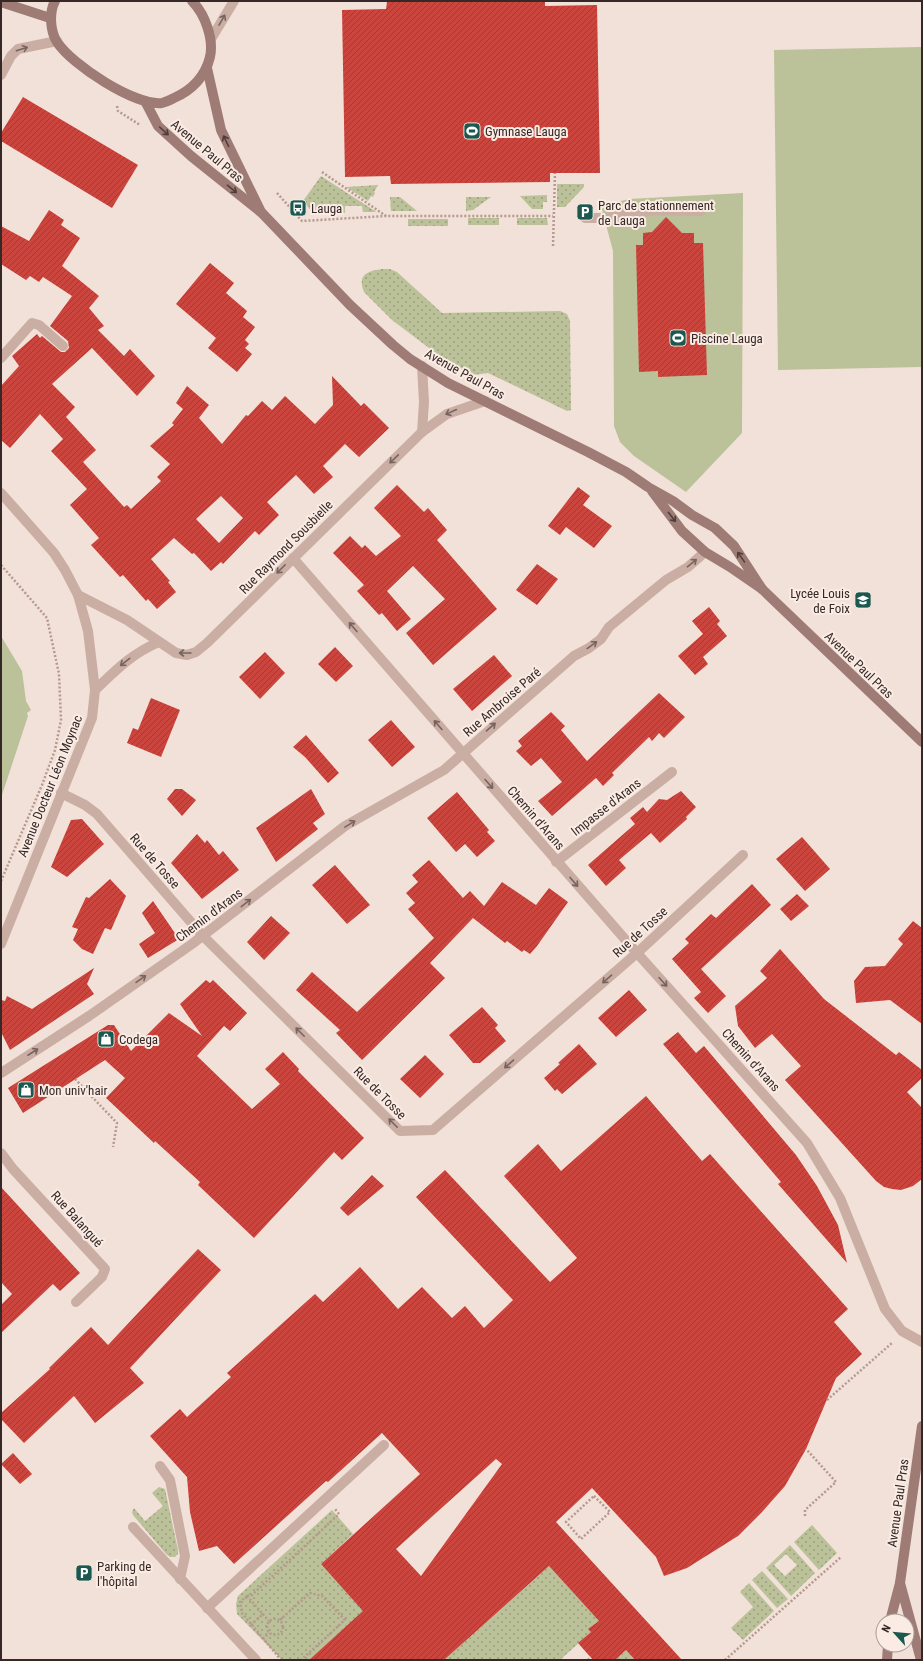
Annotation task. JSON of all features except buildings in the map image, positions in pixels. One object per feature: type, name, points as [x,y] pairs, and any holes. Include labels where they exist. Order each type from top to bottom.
[{"type":"street","points":[[55,1],[50,18],[57,41],[74,59],[99,78],[120,91],[145,101],[163,103],[182,94],[194,86],[207,68],[211,40],[203,18],[192,1]]},
{"type":"street","points":[[211,40],[234,1]]},
{"type":"street","points":[[1,2],[50,18]]},
{"type":"street","points":[[1,75],[11,56],[18,49],[57,41]]},
{"type":"street","name":"Avenue Paul Pras","points":[[207,68],[221,130],[262,213]]},
{"type":"street","name":"Avenue Paul Pras","points":[[145,101],[158,126],[191,156],[262,213],[350,305],[392,345],[448,383],[595,455],[626,472],[648,487],[673,501],[692,515],[715,528],[734,546],[762,590]]},
{"type":"street","points":[[585,218],[606,218],[653,210],[701,210]]},
{"type":"street","points":[[1,358],[32,323],[39,324],[63,346]]},
{"type":"street","points":[[422,366],[424,402],[422,432]]},
{"type":"street","name":"Rue Raymond Sousbielle","points":[[78,595],[127,620],[176,653],[187,655],[196,652],[207,643],[422,432],[447,414],[485,401]]},
{"type":"street","name":"Avenue Paul Pras","points":[[648,487],[682,531],[705,552],[730,567],[762,590],[922,742]]},
{"type":"street","name":"Avenue Docteur Léon Moynac","points":[[1,493],[54,553],[78,595],[88,631],[95,690],[92,718],[1,944]]},
{"type":"street","name":"Rue Ambroise Paré","points":[[293,558],[463,754],[574,656],[589,648],[601,639],[609,627],[666,580],[688,567],[705,552]]},
{"type":"street","points":[[95,690],[125,661],[159,642]]},
{"type":"street","name":"Chemin d'Arans","points":[[1,1073],[89,1016],[203,936],[345,826],[444,770],[463,754],[556,862],[807,1143],[840,1198],[885,1309],[902,1331],[922,1342]]},
{"type":"street","name":"Impasse d'Arans","points":[[556,862],[672,772]]},
{"type":"street","name":"Rue de Tosse","points":[[61,793],[85,805],[97,814],[203,936],[400,1131],[433,1130],[637,953],[743,855]]},
{"type":"street","name":"Rue Balangué","points":[[1,1153],[13,1169],[105,1269],[102,1277],[76,1302]]},
{"type":"street","name":"Avenue Paul Pras","points":[[892,1613],[900,1583],[922,1426]]},
{"type":"street","points":[[207,1608],[384,1445]]},
{"type":"street","points":[[160,1466],[170,1480],[185,1556],[180,1579]]},
{"type":"street","points":[[133,1527],[256,1660]]},
{"type":"street","name":"Avenue Paul Pras","points":[[900,1583],[921,1660]]},
{"type":"path","points":[[322,172],[386,216]]},
{"type":"path","points":[[553,246],[555,173]]},
{"type":"path","points":[[277,193],[302,221],[386,216],[554,216]]},
{"type":"path","points":[[1,565],[47,618],[60,674],[61,720],[55,750],[42,785],[1,881]]},
{"type":"path","points":[[75,1079],[117,1123],[113,1148]]},
{"type":"path","points":[[827,1400],[892,1343]]},
{"type":"path","points":[[805,1516],[805,1510],[836,1482],[806,1449]]},
{"type":"path","points":[[594,1496],[610,1512],[582,1539],[566,1522],[597,1493]]},
{"type":"path","points":[[281,1660],[242,1613],[240,1602],[247,1596],[252,1595],[340,1514],[326,1499]]},
{"type":"path","points":[[725,1660],[841,1557]]},
{"type":"path","points":[[235,1583],[269,1621]]},
{"type":"path","points":[[280,1620],[310,1594],[322,1596],[345,1620],[301,1660]]},
{"type":"path","points":[[251,1625],[263,1614]]},
{"type":"path","points":[[275,1618],[280,1620],[284,1627],[280,1634],[276,1636],[271,1635],[266,1627],[269,1621],[275,1618]]},
{"type":"path","points":[[263,1639],[269,1633]]},
{"type":"green space","points":[[922,47],[922,367],[778,370],[774,50]]},
{"type":"green space","points":[[321,176],[376,212],[363,212],[362,206],[345,206],[345,213],[313,213],[303,201]]},
{"type":"green space","points":[[557,184],[584,184],[584,187],[565,207],[557,207]]},
{"type":"green space","points":[[378,185],[373,197],[371,196],[368,201],[346,187]]},
{"type":"green space","name":"Piscine Lauga","points":[[743,193],[742,433],[686,492],[634,456],[620,442],[614,426],[613,251],[601,206],[629,199]]},
{"type":"green space","points":[[547,195],[547,202],[543,202],[543,209],[532,209],[520,196]]},
{"type":"green space","points":[[390,197],[400,197],[417,211],[391,211]]},
{"type":"green space","points":[[466,197],[491,197],[473,210],[466,211]]},
{"type":"green space","points":[[468,218],[499,218],[499,225],[468,225]]},
{"type":"green space","points":[[517,218],[547,218],[548,225],[517,225]]},
{"type":"green space","points":[[408,219],[448,219],[448,226],[408,226]]},
{"type":"green space","points":[[390,269],[397,272],[442,313],[560,311],[567,314],[570,321],[571,410],[567,411],[488,373],[473,375],[437,354],[392,320],[364,292],[362,282],[365,275],[372,271]]},
{"type":"green space","points":[[1,636],[22,671],[26,701],[31,710],[27,713],[28,716],[1,798]]},
{"type":"green space","points":[[159,1487],[165,1489],[178,1550],[178,1554],[175,1557],[170,1557],[166,1554],[132,1512],[134,1508],[145,1521],[163,1506],[152,1493]]},
{"type":"green space","points":[[332,1510],[353,1534],[321,1564],[366,1613],[355,1619],[309,1660],[282,1660],[237,1614],[236,1604],[238,1596]]},
{"type":"green space","points":[[812,1525],[837,1553],[819,1570],[794,1542]]},
{"type":"green space","points":[[790,1545],[815,1573],[791,1596],[766,1568]],"holes":[[[786,1554],[797,1565],[785,1576],[774,1565]]]},
{"type":"green space","points":[[549,1566],[601,1623],[589,1629],[591,1632],[560,1660],[444,1660]]},
{"type":"green space","points":[[762,1571],[788,1599],[777,1608],[752,1580]]},
{"type":"green space","points":[[749,1583],[774,1611],[743,1640],[731,1628],[753,1607],[740,1592]]},
{"type":"green space","points":[[626,1650],[635,1660],[615,1660]]},
{"type":"place","name":"Gymnase Lauga","points":[[472,131]]},
{"type":"place","name":"Lauga","points":[[298,208]]},
{"type":"place","name":"Parc de stationnement de Lauga","points":[[585,212]]},
{"type":"place","name":"Piscine Lauga","points":[[678,338]]},
{"type":"place","name":"Lycée Louis de Foix","points":[[863,600]]},
{"type":"place","name":"Codega","points":[[106,1039]]},
{"type":"place","name":"Mon univ'hair","points":[[26,1090]]},
{"type":"place","name":"Parking de l'hôpital","points":[[84,1573]]}]
